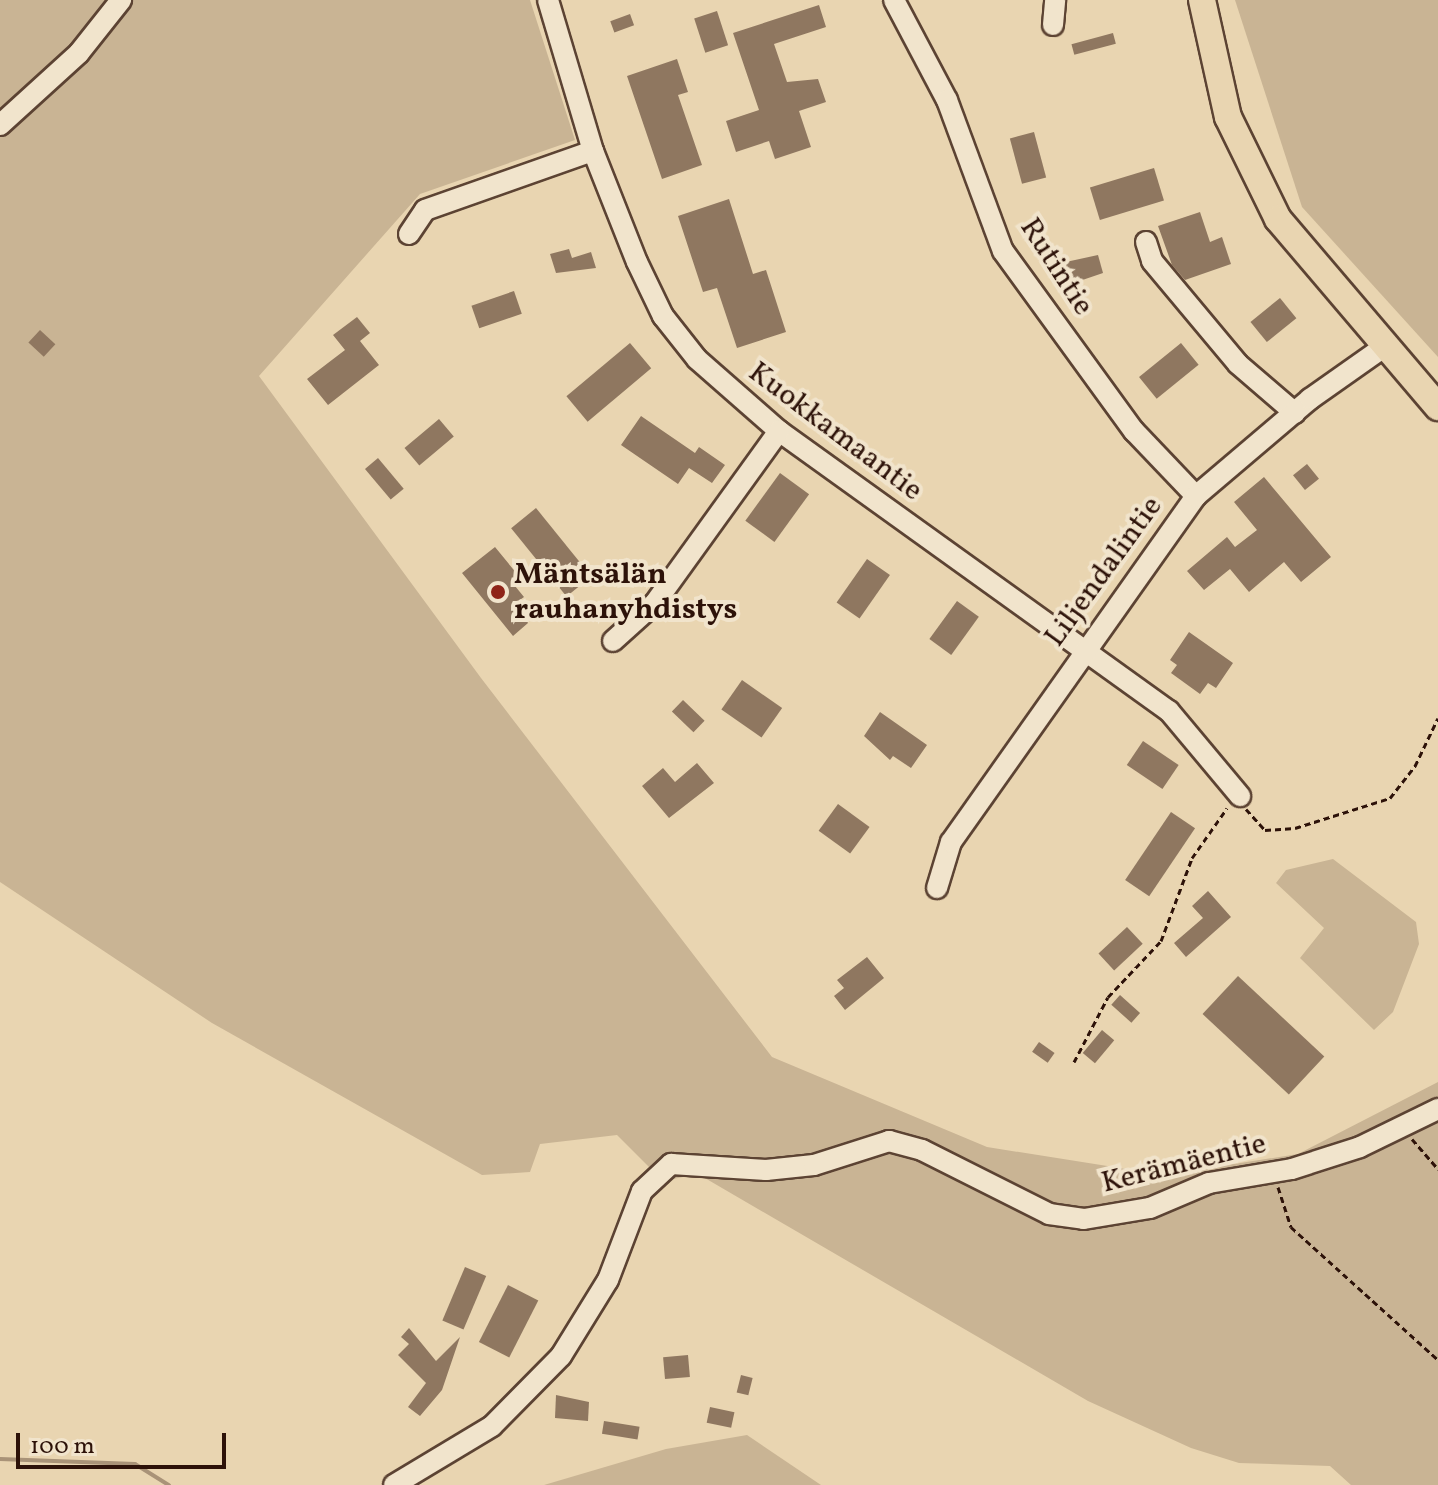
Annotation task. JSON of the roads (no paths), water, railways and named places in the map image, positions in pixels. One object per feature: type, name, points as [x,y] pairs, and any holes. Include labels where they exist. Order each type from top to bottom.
[{"type":"main road","points":[[1202,0],[1228,117],[1278,219],[1438,407]]},
{"type":"street","points":[[0,125],[79,53],[121,0]]},
{"type":"street","name":"Kuokkamaantie","points":[[548,0],[593,151],[663,316],[731,394],[1169,711],[1240,796]]},
{"type":"street","name":"Rutintie","points":[[894,0],[947,100],[1003,251],[1134,431],[1196,496]]},
{"type":"street","points":[[1053,25],[1055,0]]},
{"type":"street","points":[[409,234],[425,210],[593,151]]},
{"type":"street","points":[[1146,242],[1152,261],[1238,364],[1295,413]]},
{"type":"street","name":"Liljendalintie","points":[[937,888],[951,842],[1083,650],[1196,496],[1295,413],[1385,346]]},
{"type":"street","points":[[613,641],[655,603],[779,431]]},
{"type":"street","name":"Kerämäentie","points":[[394,1485],[492,1426],[561,1356],[608,1280],[642,1191],[671,1164],[766,1170],[814,1165],[889,1141],[936,1156],[1049,1214],[1084,1219],[1150,1208],[1209,1183],[1273,1172],[1360,1147],[1438,1109]]},
{"type":"waterway","points":[[0,1459],[135,1464],[169,1485]]},
{"type":"place","name":"Mäntsälän rauhanyhdistys","points":[[498,592]]}]
